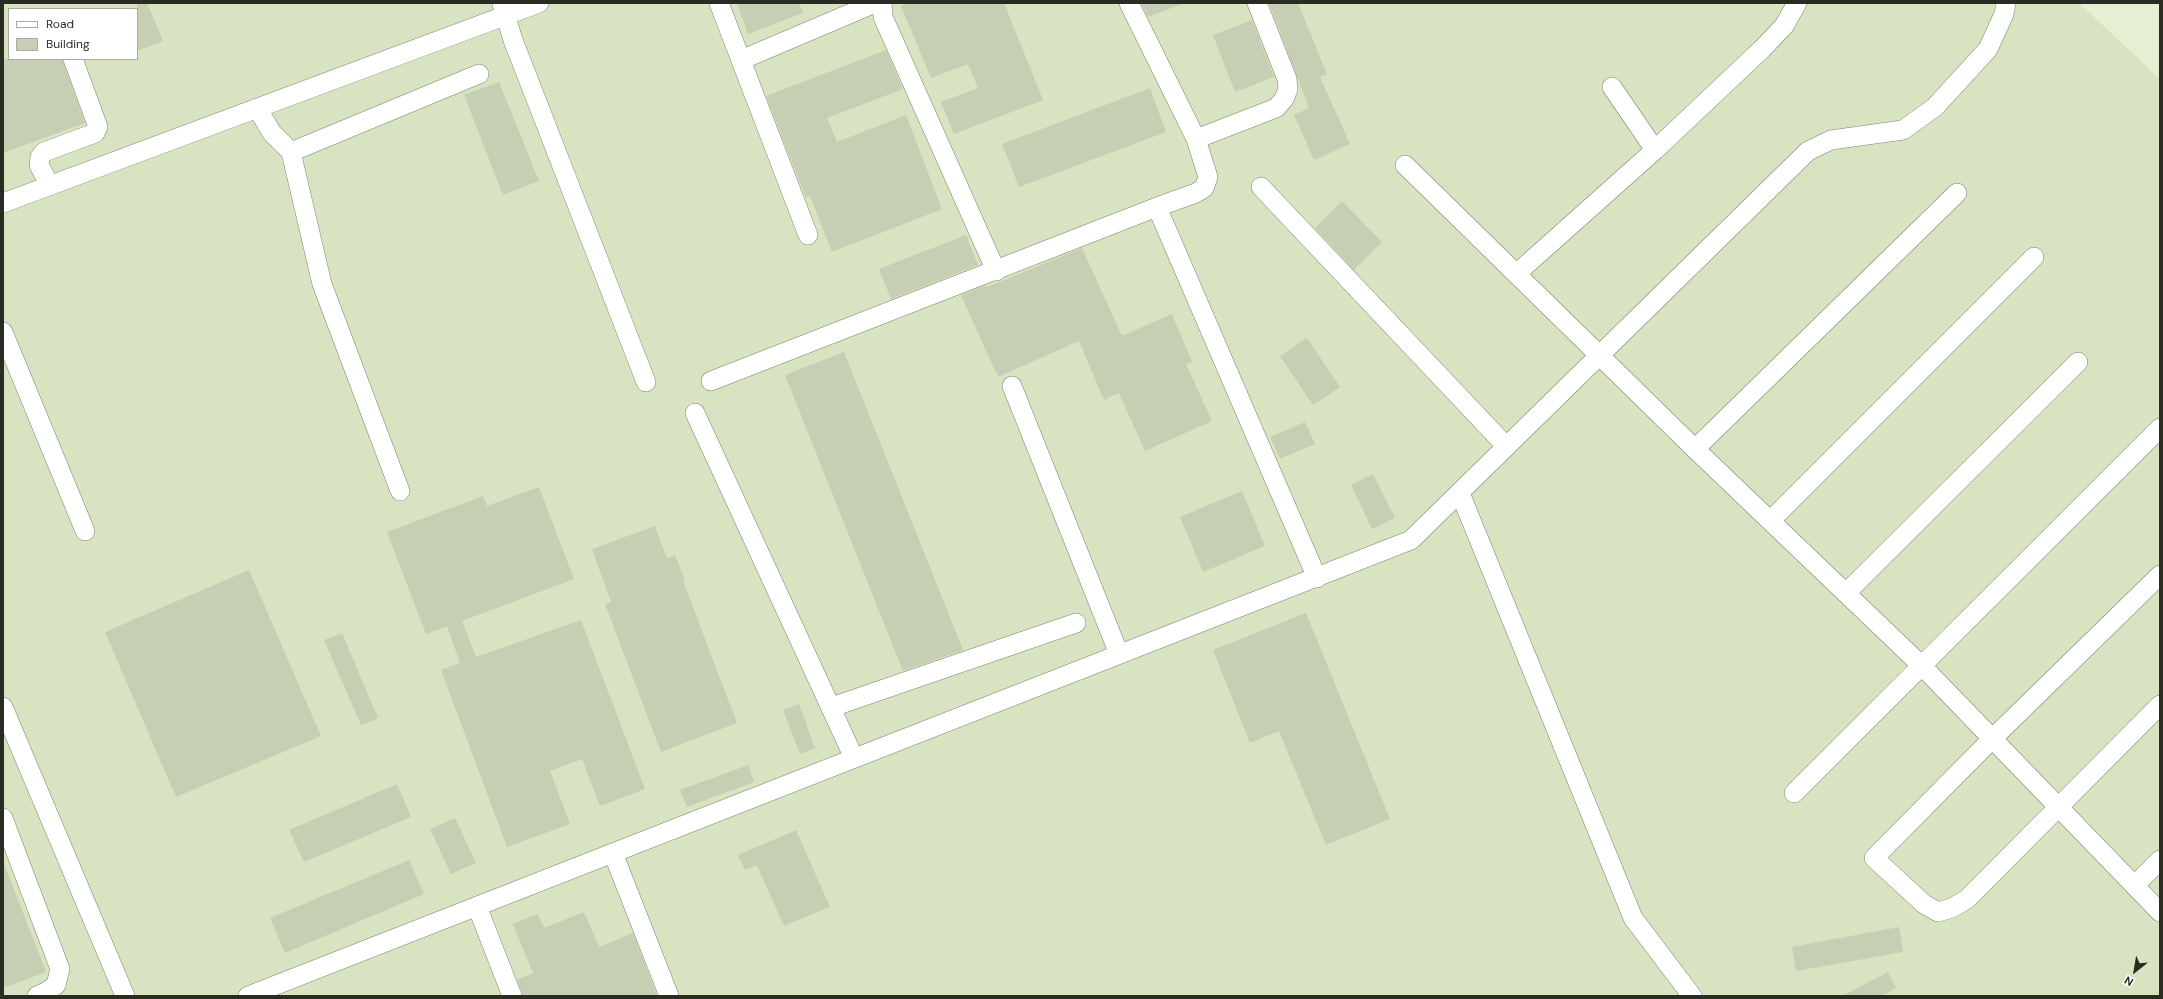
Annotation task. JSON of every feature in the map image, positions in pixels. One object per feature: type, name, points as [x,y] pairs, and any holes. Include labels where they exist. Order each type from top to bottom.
[{"type":"street","points":[[3,204],[257,108],[504,9],[539,3]]},
{"type":"street","points":[[719,3],[808,235]]},
{"type":"street","points":[[741,60],[875,3]]},
{"type":"street","points":[[882,3],[883,17],[996,271]]},
{"type":"street","points":[[711,381],[1196,193],[1204,188],[1208,178],[1196,139],[1129,3]]},
{"type":"street","points":[[1196,139],[1276,108],[1284,99],[1288,89],[1287,79],[1257,3]]},
{"type":"street","points":[[1516,274],[1655,150],[1762,49],[1784,26],[1797,3]]},
{"type":"street","points":[[248,996],[284,990],[477,906],[1411,540],[1808,151],[1831,140],[1903,130],[1935,107],[1988,49],[2004,14],[2006,3]]},
{"type":"street","points":[[504,9],[513,40],[646,382]]},
{"type":"street","points":[[50,186],[39,165],[40,158],[44,152],[94,133],[98,127],[73,60]]},
{"type":"street","points":[[290,152],[479,74]]},
{"type":"street","points":[[1612,87],[1655,150]]},
{"type":"street","points":[[257,108],[272,134],[290,152],[322,284],[400,492]]},
{"type":"street","points":[[1405,165],[1695,449],[1922,666],[2160,912]]},
{"type":"street","points":[[1261,187],[1506,446]]},
{"type":"street","points":[[1695,449],[1957,193]]},
{"type":"street","points":[[1157,207],[1317,578]]},
{"type":"street","points":[[1771,520],[2034,257]]},
{"type":"street","points":[[3,332],[85,531]]},
{"type":"street","points":[[1846,593],[2078,362]]},
{"type":"street","points":[[1012,386],[1120,654]]},
{"type":"street","points":[[695,413],[832,707],[854,758]]},
{"type":"street","points":[[1794,793],[2160,428]]},
{"type":"street","points":[[1460,493],[1633,918],[1692,996]]},
{"type":"street","points":[[2160,575],[1992,739],[1874,858],[1924,904],[1938,912],[1952,908],[1967,899],[2160,706]]},
{"type":"street","points":[[832,707],[1076,623]]},
{"type":"street","points":[[3,707],[125,996]]},
{"type":"street","points":[[3,818],[60,969],[56,985],[37,996]]},
{"type":"street","points":[[613,853],[669,996]]},
{"type":"street","points":[[2135,885],[2160,860]]},
{"type":"street","points":[[477,906],[512,996]]},
{"type":"shaded area","points":[[3,3],[2079,3],[2160,79],[2160,996],[3,996]]},
{"type":"building","points":[[137,3],[147,3],[163,41],[138,51],[138,8]]},
{"type":"building","points":[[737,3],[799,3],[803,13],[748,34]]},
{"type":"building","points":[[910,3],[1004,3],[1043,100],[954,134],[941,102],[978,88],[968,64],[931,78],[901,6]]},
{"type":"building","points":[[1141,3],[1181,3],[1182,4],[1148,17]]},
{"type":"building","points":[[1269,3],[1298,3],[1327,74],[1320,77],[1350,144],[1314,160],[1294,115],[1309,108]]},
{"type":"building","points":[[1252,20],[1274,77],[1235,92],[1213,35]]},
{"type":"building","points":[[886,50],[903,89],[827,118],[837,142],[906,115],[942,209],[832,252],[810,196],[806,198],[766,96]]},
{"type":"building","points":[[3,59],[62,60],[85,123],[3,153]]},
{"type":"building","points":[[499,82],[539,181],[503,195],[464,95]]},
{"type":"building","points":[[1150,88],[1166,132],[1019,187],[1002,144]]},
{"type":"building","points":[[1342,201],[1382,242],[1354,270],[1315,228]]},
{"type":"building","points":[[966,235],[978,265],[891,299],[879,269]]},
{"type":"building","points":[[1082,248],[1122,336],[1172,314],[1192,362],[1186,364],[1212,421],[1145,451],[1119,393],[1104,400],[1079,341],[998,377],[961,295],[986,285],[987,287]]},
{"type":"building","points":[[1307,338],[1340,387],[1313,405],[1280,356]]},
{"type":"building","points":[[844,352],[963,650],[903,671],[785,375]]},
{"type":"building","points":[[1305,422],[1315,444],[1280,459],[1270,437]]},
{"type":"building","points":[[1373,474],[1395,518],[1372,529],[1351,485]]},
{"type":"building","points":[[539,487],[574,579],[462,621],[476,657],[581,620],[645,789],[600,806],[582,759],[550,771],[570,824],[507,847],[441,670],[460,663],[447,626],[426,634],[387,532],[483,496],[487,506]]},
{"type":"building","points":[[1242,491],[1265,546],[1203,572],[1180,517]]},
{"type":"building","points":[[655,526],[667,558],[675,555],[685,580],[683,581],[737,723],[661,752],[605,604],[611,602],[592,549]]},
{"type":"building","points":[[249,570],[321,736],[176,797],[105,632]]},
{"type":"building","points":[[1306,613],[1390,819],[1326,845],[1279,731],[1250,743],[1213,650]]},
{"type":"building","points":[[342,633],[378,718],[361,725],[324,640]]},
{"type":"building","points":[[799,704],[815,748],[800,754],[783,710]]},
{"type":"building","points":[[748,765],[754,782],[687,807],[680,790]]},
{"type":"building","points":[[397,784],[411,817],[304,862],[289,830]]},
{"type":"building","points":[[455,818],[476,863],[451,874],[430,829]]},
{"type":"building","points":[[796,830],[830,907],[784,926],[757,865],[745,870],[738,855]]},
{"type":"building","points":[[409,860],[424,894],[285,953],[270,918]]},
{"type":"building","points":[[3,861],[46,972],[3,988]]},
{"type":"building","points":[[584,912],[599,947],[633,933],[657,996],[523,996],[517,980],[533,973],[513,924],[538,914],[544,928]]},
{"type":"building","points":[[1899,927],[1903,952],[1796,971],[1792,947]]},
{"type":"building","points":[[1888,972],[1896,988],[1881,996],[1842,996]]}]
